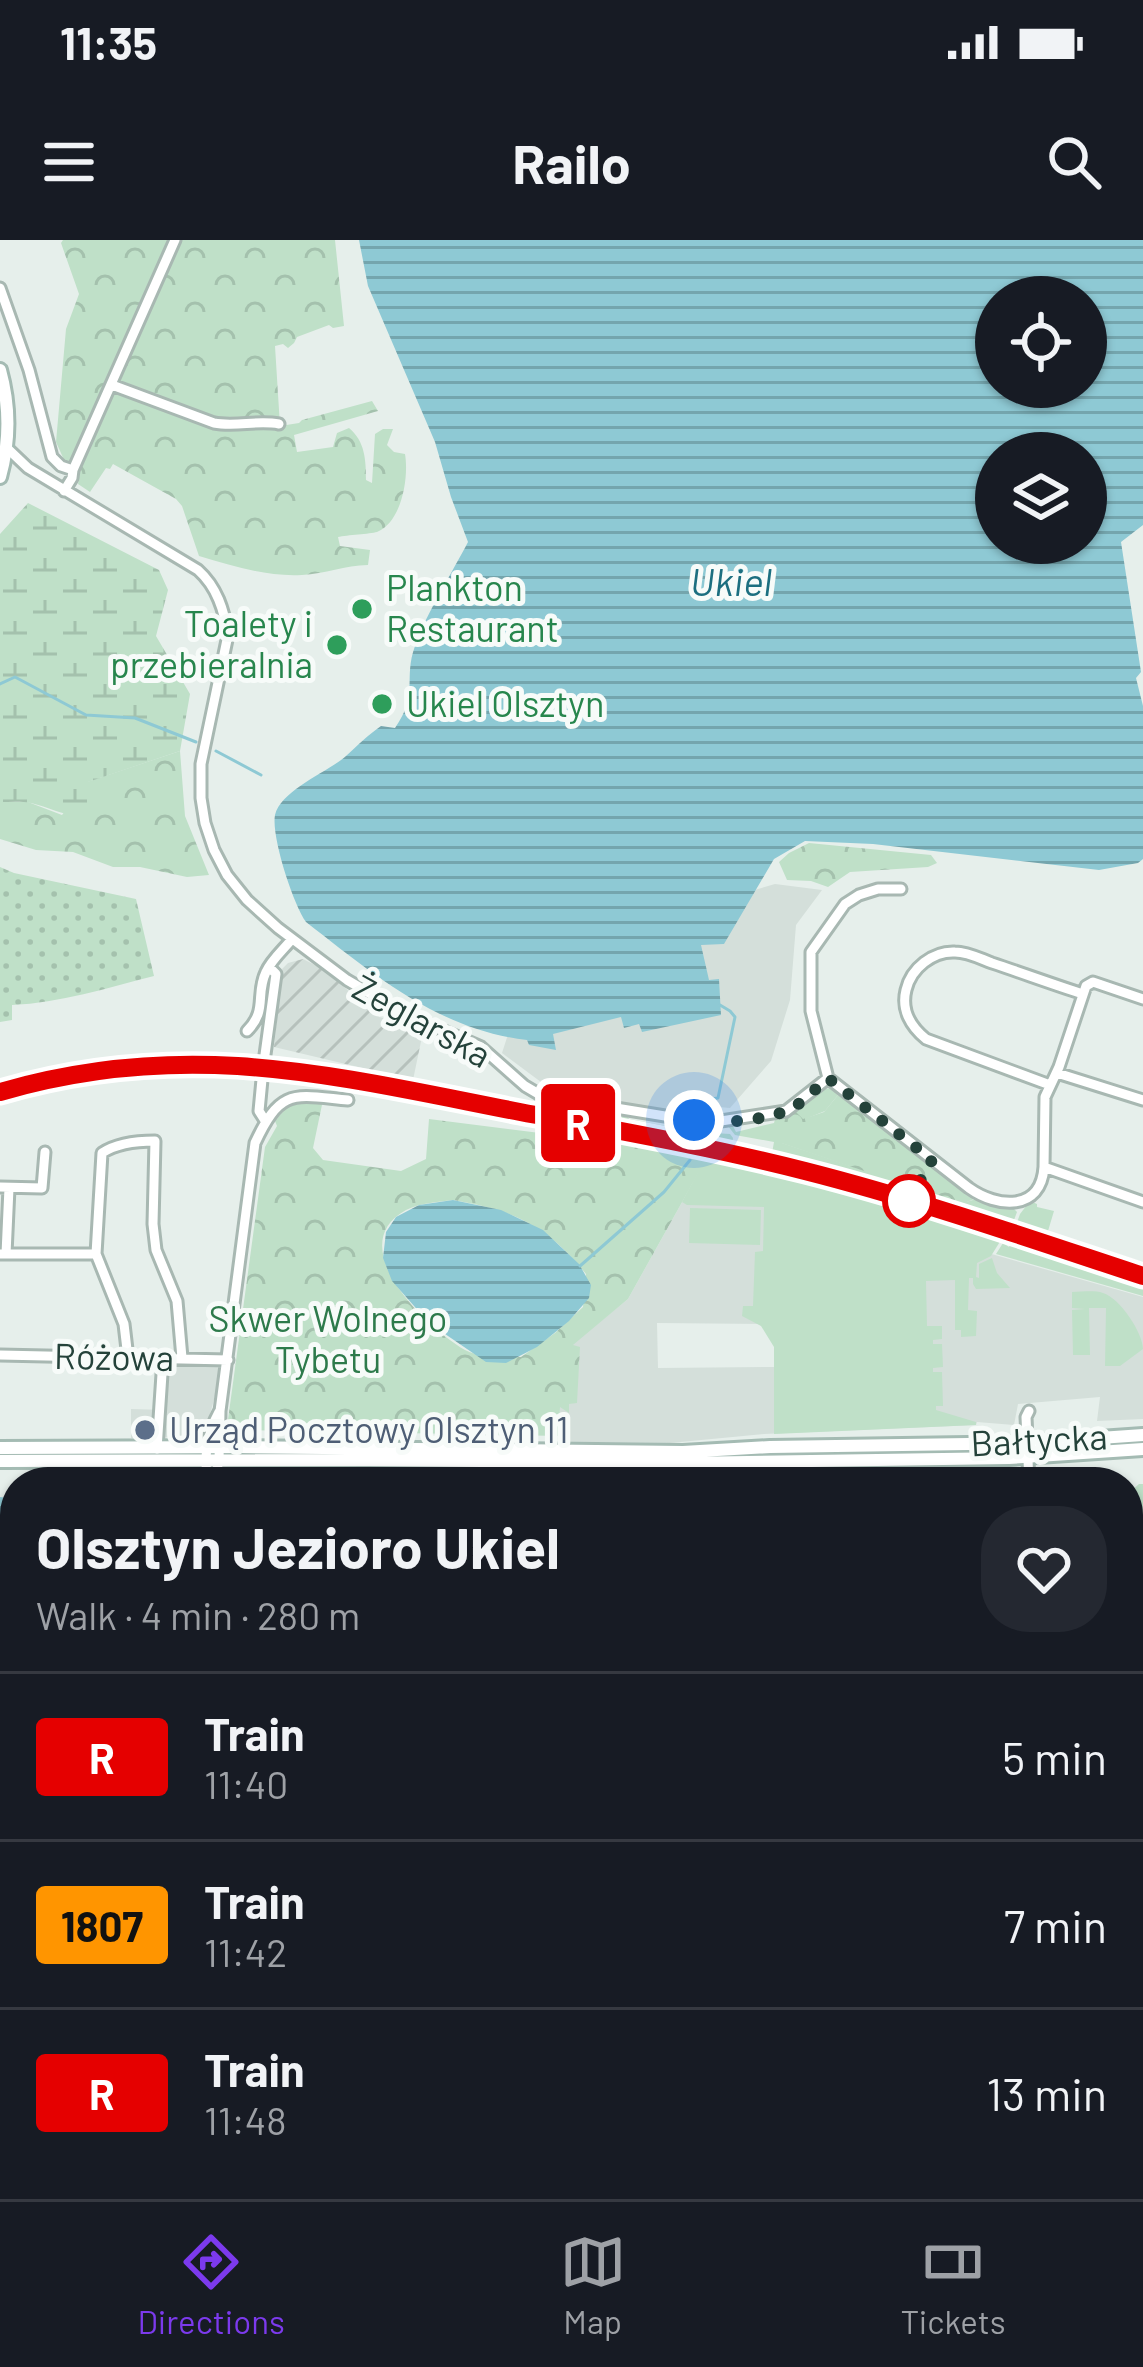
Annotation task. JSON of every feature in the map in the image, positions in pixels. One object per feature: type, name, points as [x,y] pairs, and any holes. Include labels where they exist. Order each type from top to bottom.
[{"type":"main road","points":[[0,370],[7,396],[7,448],[0,476]]},
{"type":"main road","name":"Bałtycka","points":[[1028,1450],[1143,1435]]},
{"type":"main road","name":"Bałtycka","points":[[0,1461],[770,1447],[1143,1449]]},
{"type":"main road","name":"Bałtycka","points":[[0,1448],[158,1449],[213,1455]]},
{"type":"street","points":[[64,491],[175,240]]},
{"type":"street","points":[[0,288],[29,370],[52,457],[73,470]]},
{"type":"street","points":[[112,385],[214,423],[279,424]]},
{"type":"street","name":"Żeglarska","points":[[7,448],[28,469],[198,570],[218,597],[228,635],[201,764],[205,823],[217,857],[235,886],[292,939],[384,1003],[488,1051],[521,1083],[547,1097],[708,1123],[786,1111],[828,1078]]},
{"type":"street","points":[[0,476],[28,469]]},
{"type":"street","points":[[901,889],[878,889],[845,904],[812,952],[811,1011],[828,1078],[986,1199],[1024,1200],[1040,1184],[1045,1096],[1086,986],[1093,982],[1143,999]]},
{"type":"street","points":[[247,1031],[259,1016],[263,979],[292,939]]},
{"type":"street","points":[[1050,1085],[926,1040],[907,1015],[908,983],[928,960],[956,952],[1083,994]]},
{"type":"street","points":[[266,1122],[259,1112],[276,974],[269,967]]},
{"type":"street","points":[[1057,1072],[1143,1100]]},
{"type":"street","points":[[212,1467],[257,1137],[284,1100],[294,1096],[348,1100]]},
{"type":"street","points":[[128,1358],[124,1324],[96,1255],[102,1153],[155,1141],[156,1250],[177,1301],[182,1358]]},
{"type":"street","points":[[45,1152],[42,1188],[4,1188],[3,1254],[96,1255]]},
{"type":"street","points":[[1044,1167],[1143,1202]]},
{"type":"street","name":"Różowa","points":[[0,1355],[228,1360]]},
{"type":"street","points":[[158,1449],[163,1359]]},
{"type":"street","points":[[1029,1411],[1029,1467]]},
{"type":"shaded area","points":[[775,884],[822,890],[796,925],[790,1000],[771,1061],[730,1108],[709,1106],[704,1115],[549,1088],[502,1053],[531,963]]},
{"type":"shaded area","points":[[303,959],[377,1010],[379,1017],[424,1027],[413,1080],[274,1047],[282,969]]},
{"type":"shaded area","points":[[705,1161],[988,1253],[1143,1297],[1143,1419],[1097,1421],[1100,1397],[1018,1404],[1014,1425],[977,1422],[670,1443],[559,1442],[561,1360],[575,1342],[628,1299]],"holes":[[[657,1323],[779,1324],[776,1367],[658,1368]]]},
{"type":"shaded area","points":[[223,1365],[207,1426],[188,1437],[131,1438],[131,1409],[164,1410],[166,1366]]},
{"type":"green space","points":[[63,240],[335,240],[344,326],[329,325],[297,337],[288,348],[275,346],[280,426],[372,401],[378,411],[294,435],[297,452],[333,447],[337,433],[349,428],[361,445],[366,480],[372,483],[375,434],[393,429],[387,445],[405,454],[406,464],[398,509],[377,532],[338,537],[340,546],[370,550],[368,565],[289,575],[199,556],[176,499],[113,464],[90,492],[78,484],[81,464],[65,462],[56,442],[66,329],[79,294]]},
{"type":"green space","points":[[28,503],[159,570],[168,590],[156,636],[190,694],[180,751],[88,782],[98,809],[80,815],[27,802],[0,802],[0,534]]},
{"type":"green space","points":[[180,751],[185,816],[209,875],[187,877],[140,867],[113,867],[73,852],[36,850],[0,839],[0,802],[28,802],[62,815],[87,782]]},
{"type":"green space","points":[[809,843],[931,855],[937,863],[850,872],[828,887],[787,880],[779,862]]},
{"type":"green space","points":[[0,867],[136,899],[154,976],[66,998],[12,1005],[12,1020],[0,1022]]},
{"type":"green space","points":[[830,1088],[838,1095],[825,1111],[803,1120],[782,1143],[962,1203],[998,1201],[1017,1212],[1014,1220],[984,1212],[981,1217],[772,1153],[774,1142],[735,1135],[728,1126],[736,1132],[774,1123],[776,1116]]},
{"type":"green space","points":[[838,1095],[979,1197],[962,1204],[781,1143],[777,1119],[796,1112],[803,1119],[824,1112]]},
{"type":"green space","name":"Skwer Wolnego Tybetu","points":[[323,1100],[313,1148],[323,1160],[401,1171],[426,1159],[429,1119],[620,1143],[705,1161],[628,1299],[573,1345],[580,1347],[577,1403],[569,1404],[569,1413],[560,1407],[559,1436],[227,1427],[265,1147],[277,1126],[275,1121],[290,1103]],"holes":[[[453,1200],[527,1222],[557,1243],[586,1274],[583,1307],[521,1357],[465,1350],[413,1306],[386,1265],[382,1244],[388,1225],[406,1210]]]},
{"type":"green space","points":[[448,1102],[787,1171],[1009,1236],[991,1256],[977,1263],[976,1277],[979,1264],[992,1258],[1010,1288],[976,1289],[969,1278],[968,1310],[977,1311],[976,1336],[961,1337],[961,1330],[955,1330],[955,1280],[926,1281],[927,1326],[942,1326],[942,1339],[933,1340],[933,1344],[942,1344],[943,1367],[933,1368],[933,1372],[942,1372],[943,1406],[936,1410],[976,1425],[774,1434],[774,1347],[761,1326],[742,1316],[743,1306],[753,1306],[755,1252],[763,1251],[764,1207],[682,1202],[704,1161],[447,1108]]},
{"type":"green space","points":[[546,1105],[622,1118],[621,1113],[629,1119],[730,1134],[731,1150],[543,1113]]},
{"type":"green space","points":[[1030,1201],[1054,1211],[1048,1231],[1143,1262],[1143,1273],[1014,1231]]},
{"type":"green space","points":[[690,1208],[761,1210],[760,1245],[689,1243]]},
{"type":"green space","points":[[1013,1238],[1136,1281],[1143,1296],[996,1254],[1003,1243],[1009,1247]]},
{"type":"green space","points":[[1072,1292],[1110,1296],[1135,1326],[1143,1349],[1120,1366],[1105,1366],[1106,1308],[1089,1308],[1090,1355],[1073,1355],[1072,1310],[1085,1309],[1072,1308]]},
{"type":"water","name":"Ukiel","points":[[359,240],[1143,240],[1143,525],[1121,542],[1141,672],[1136,678],[1143,706],[1143,859],[1099,870],[873,844],[805,841],[774,859],[724,944],[701,945],[709,980],[719,979],[721,1015],[642,1032],[639,1024],[624,1028],[621,1017],[553,1034],[556,1050],[465,1025],[409,997],[306,922],[289,886],[275,815],[286,797],[376,729],[395,728],[407,705],[420,634],[468,542],[435,442],[368,286]]},
{"type":"water","points":[[453,1200],[501,1210],[543,1230],[579,1264],[591,1285],[589,1298],[569,1321],[537,1347],[506,1363],[486,1362],[429,1323],[392,1281],[383,1258],[386,1232],[396,1217],[419,1205]]},
{"type":"waterway","points":[[0,684],[15,677],[86,715],[135,718],[196,742]]},
{"type":"waterway","points":[[216,751],[261,775]]},
{"type":"waterway","points":[[708,1114],[711,1099],[718,1098],[735,1017],[720,1005]]},
{"type":"waterway","points":[[580,1266],[664,1192],[690,1160]]},
{"type":"railway","points":[[0,1092],[137,1067],[202,1065],[329,1076],[786,1167],[943,1211],[1143,1276]]},
{"type":"train","name":"R","points":[[0,1092],[126,1066],[205,1063],[329,1074],[800,1170],[1143,1276]]},
{"type":"place","name":"Plankton Restaurant","points":[[362,609]]},
{"type":"place","name":"Toalety i przebieralnia","points":[[337,645]]},
{"type":"place","name":"Ukiel Olsztyn","points":[[382,704]]},
{"type":"place","name":"Urząd Pocztowy Olsztyn 11","points":[[145,1430]]},
{"type":"route","points":[[694,1120],[725,1122],[782,1112],[828,1078],[932,1160],[909,1201]]}]
